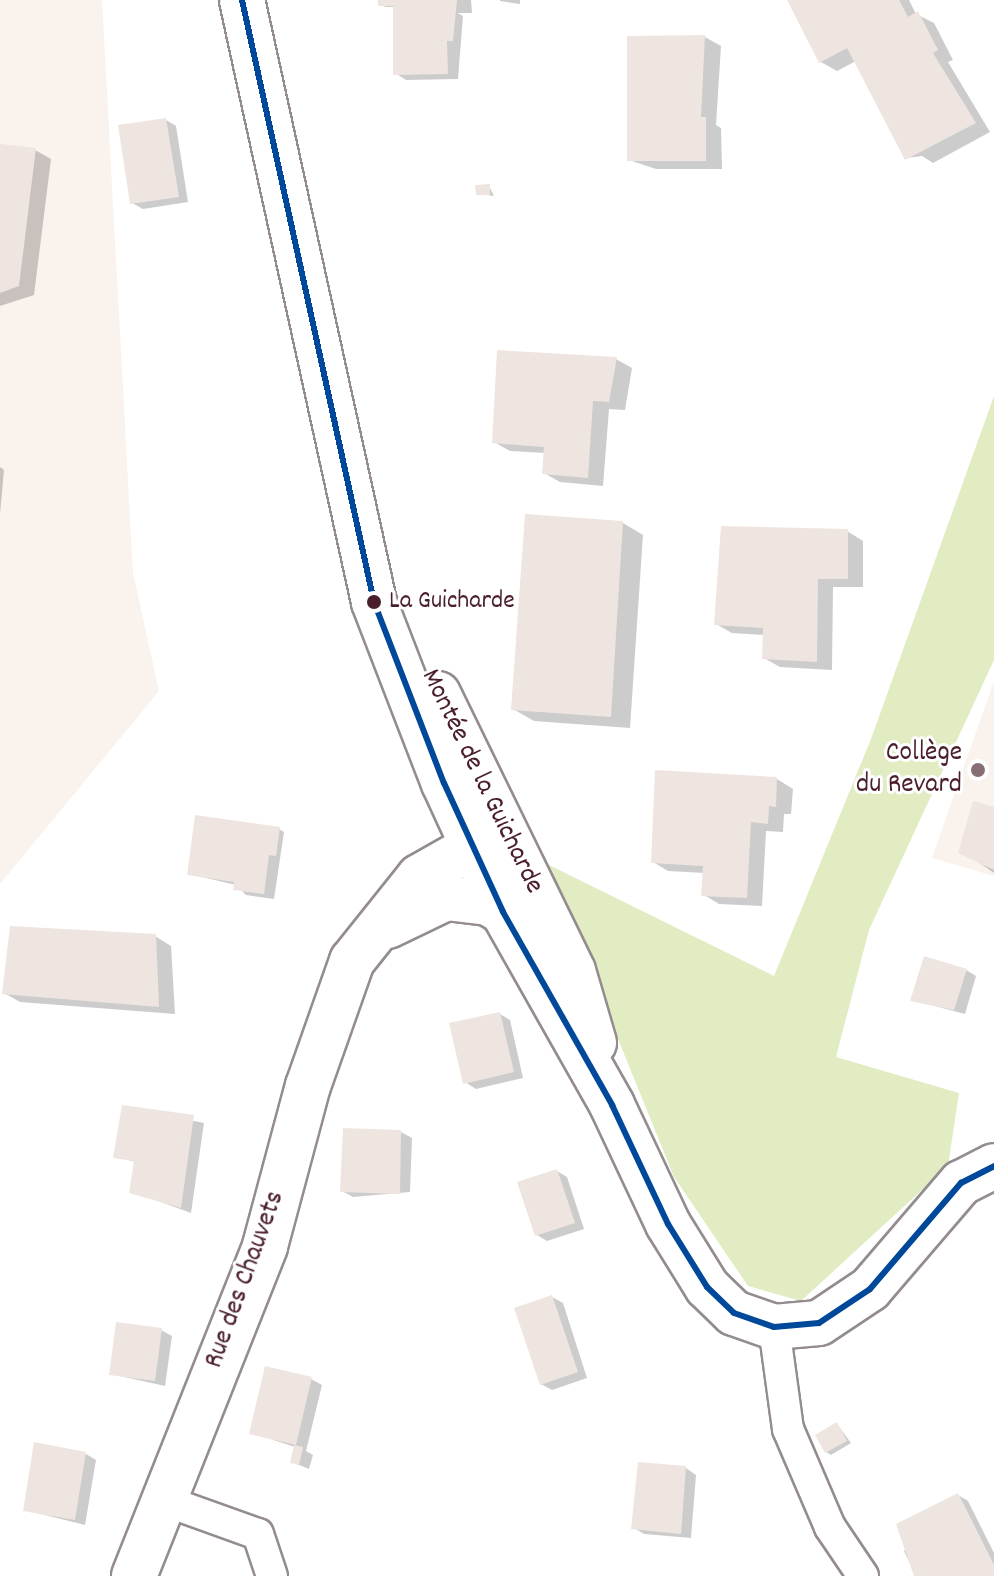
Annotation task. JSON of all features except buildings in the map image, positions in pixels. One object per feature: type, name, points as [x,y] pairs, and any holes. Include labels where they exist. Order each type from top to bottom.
[{"type":"main road","name":"Montée de la Guicharde","points":[[242,0],[346,461],[374,602],[472,847],[503,912],[612,1105],[668,1224],[707,1287],[734,1313],[774,1327],[810,1326],[846,1310],[870,1289],[961,1183],[994,1166]]},
{"type":"main road","name":"Montée de la Guicharde","points":[[346,461],[417,650],[573,971],[612,1105]]},
{"type":"main road","points":[[472,847],[522,870]]},
{"type":"main road","name":"Rue des Chauvets","points":[[134,1576],[160,1499],[265,1246],[308,1086],[352,961],[368,937],[419,877],[472,847]]},
{"type":"main road","points":[[368,937],[446,898],[466,898],[503,912]]},
{"type":"street","points":[[774,1327],[788,1429],[830,1527],[863,1576]]},
{"type":"street","points":[[160,1499],[258,1534],[272,1576]]},
{"type":"shaded area","points":[[0,0],[102,0],[133,573],[159,691],[0,884]]},
{"type":"shaded area","name":"Collège du Revard","points":[[994,681],[994,876],[932,858]]},
{"type":"green space","points":[[994,396],[994,660],[869,930],[836,1057],[959,1093],[948,1166],[801,1301],[748,1286],[674,1177],[547,864],[774,976],[871,739]]},
{"type":"transit line","points":[[242,0],[374,602],[444,783],[503,912],[612,1105],[668,1224],[707,1287],[734,1313],[774,1327],[819,1323],[870,1289],[961,1183],[994,1166]]},
{"type":"place","name":"La Guicharde","points":[[374,602]]},
{"type":"place","name":"Collège du Revard","points":[[978,770]]}]
